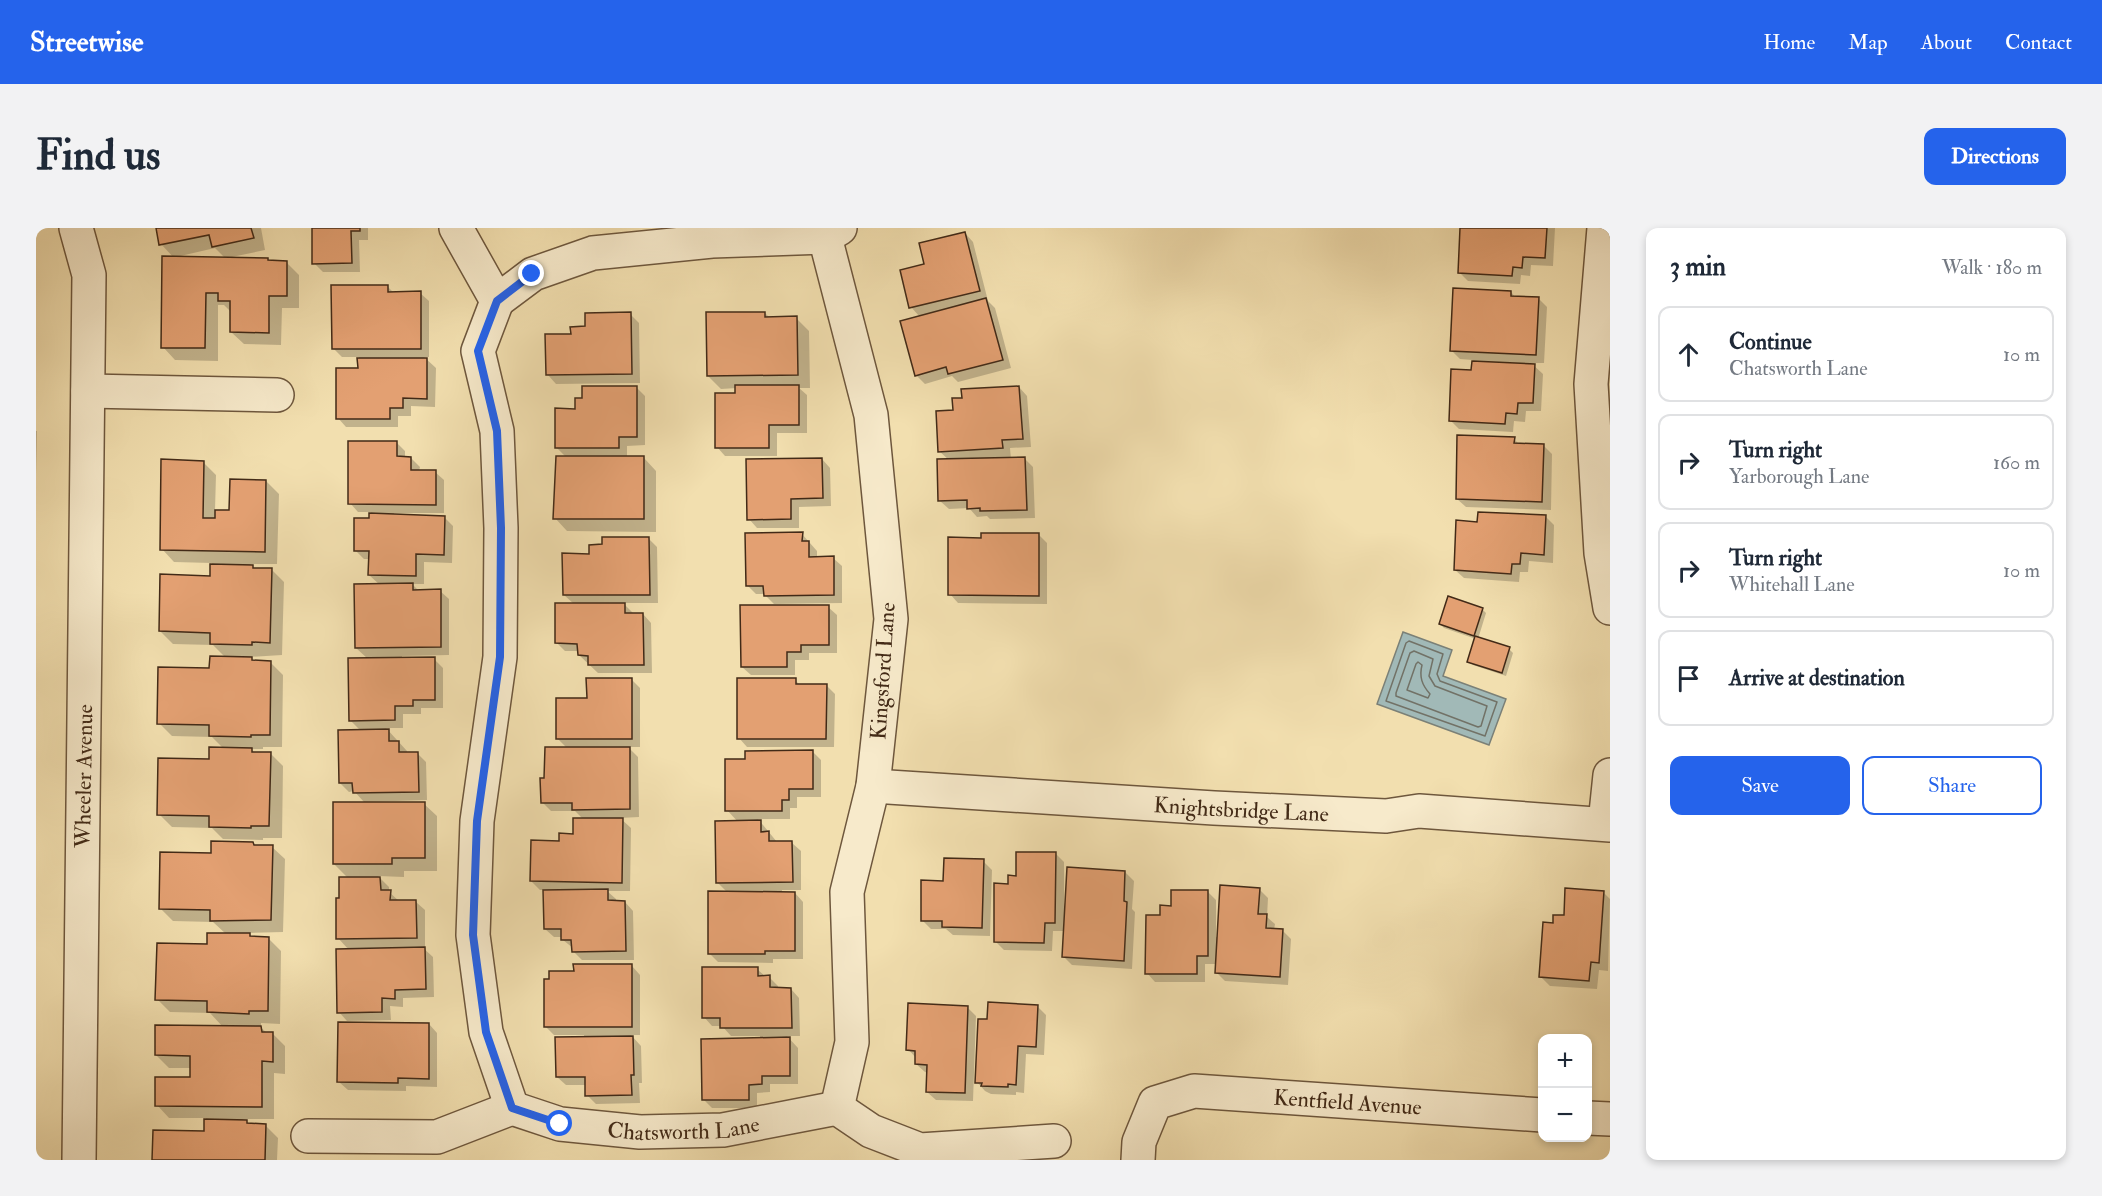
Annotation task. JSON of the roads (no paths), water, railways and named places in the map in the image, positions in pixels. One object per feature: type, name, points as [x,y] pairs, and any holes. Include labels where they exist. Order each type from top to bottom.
[{"type":"street","name":"Wheeler Avenue","points":[[76,228],[89,275],[79,1160]]},
{"type":"street","points":[[456,228],[497,301]]},
{"type":"street","points":[[1604,228],[1591,384],[1601,553],[1610,608]]},
{"type":"street","points":[[308,1136],[437,1137],[512,1108],[486,1032],[473,935],[477,821],[500,657],[501,528],[497,431],[478,351],[497,301],[532,274],[593,253],[833,232]]},
{"type":"street","name":"Kingsford Lane","points":[[833,232],[871,415],[891,620],[873,786],[847,892],[852,1042],[837,1108]]},
{"type":"street","points":[[88,391],[278,395]]},
{"type":"street","points":[[1608,824],[1610,775]]},
{"type":"street","name":"Knightsbridge Lane","points":[[873,786],[1386,816],[1419,810],[1608,824]]},
{"type":"street","name":"Kentfield Avenue","points":[[1138,1160],[1139,1142],[1155,1103],[1194,1091],[1538,1115]]},
{"type":"street","name":"Chatsworth Lane","points":[[512,1108],[560,1124],[640,1132],[723,1130],[837,1108]]},
{"type":"street","points":[[837,1108],[871,1131],[920,1150],[1054,1141]]},
{"type":"street","points":[[1592,1118],[1610,1119]]},
{"type":"water","points":[[1403,632],[1452,650],[1443,676],[1506,699],[1489,745],[1377,704]]}]
